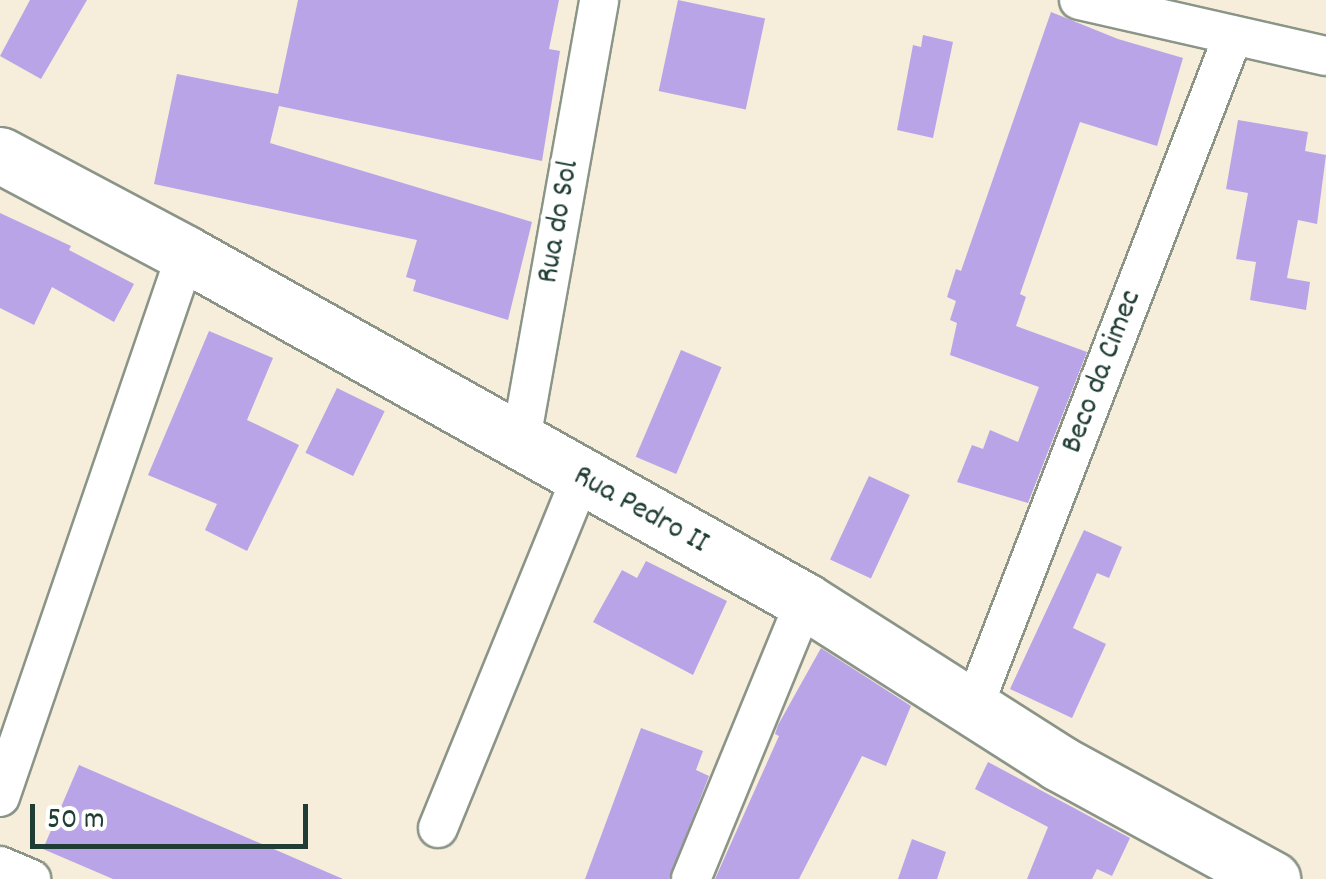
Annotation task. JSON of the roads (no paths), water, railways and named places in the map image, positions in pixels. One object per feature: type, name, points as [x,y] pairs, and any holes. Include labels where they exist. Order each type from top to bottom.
[{"type":"street","name":"Rua do Sol","points":[[520,445],[600,0]]},
{"type":"street","points":[[1079,0],[1326,56]]},
{"type":"street","name":"Beco da Cimec","points":[[973,708],[1233,36]]},
{"type":"street","name":"Rua Pedro II","points":[[0,156],[186,254],[520,445],[804,601],[1059,763],[1272,879]]},
{"type":"street","points":[[0,797],[186,254]]},
{"type":"street","points":[[438,828],[581,478]]},
{"type":"street","points":[[690,879],[804,601]]},
{"type":"street","points":[[0,866],[32,879]]}]
